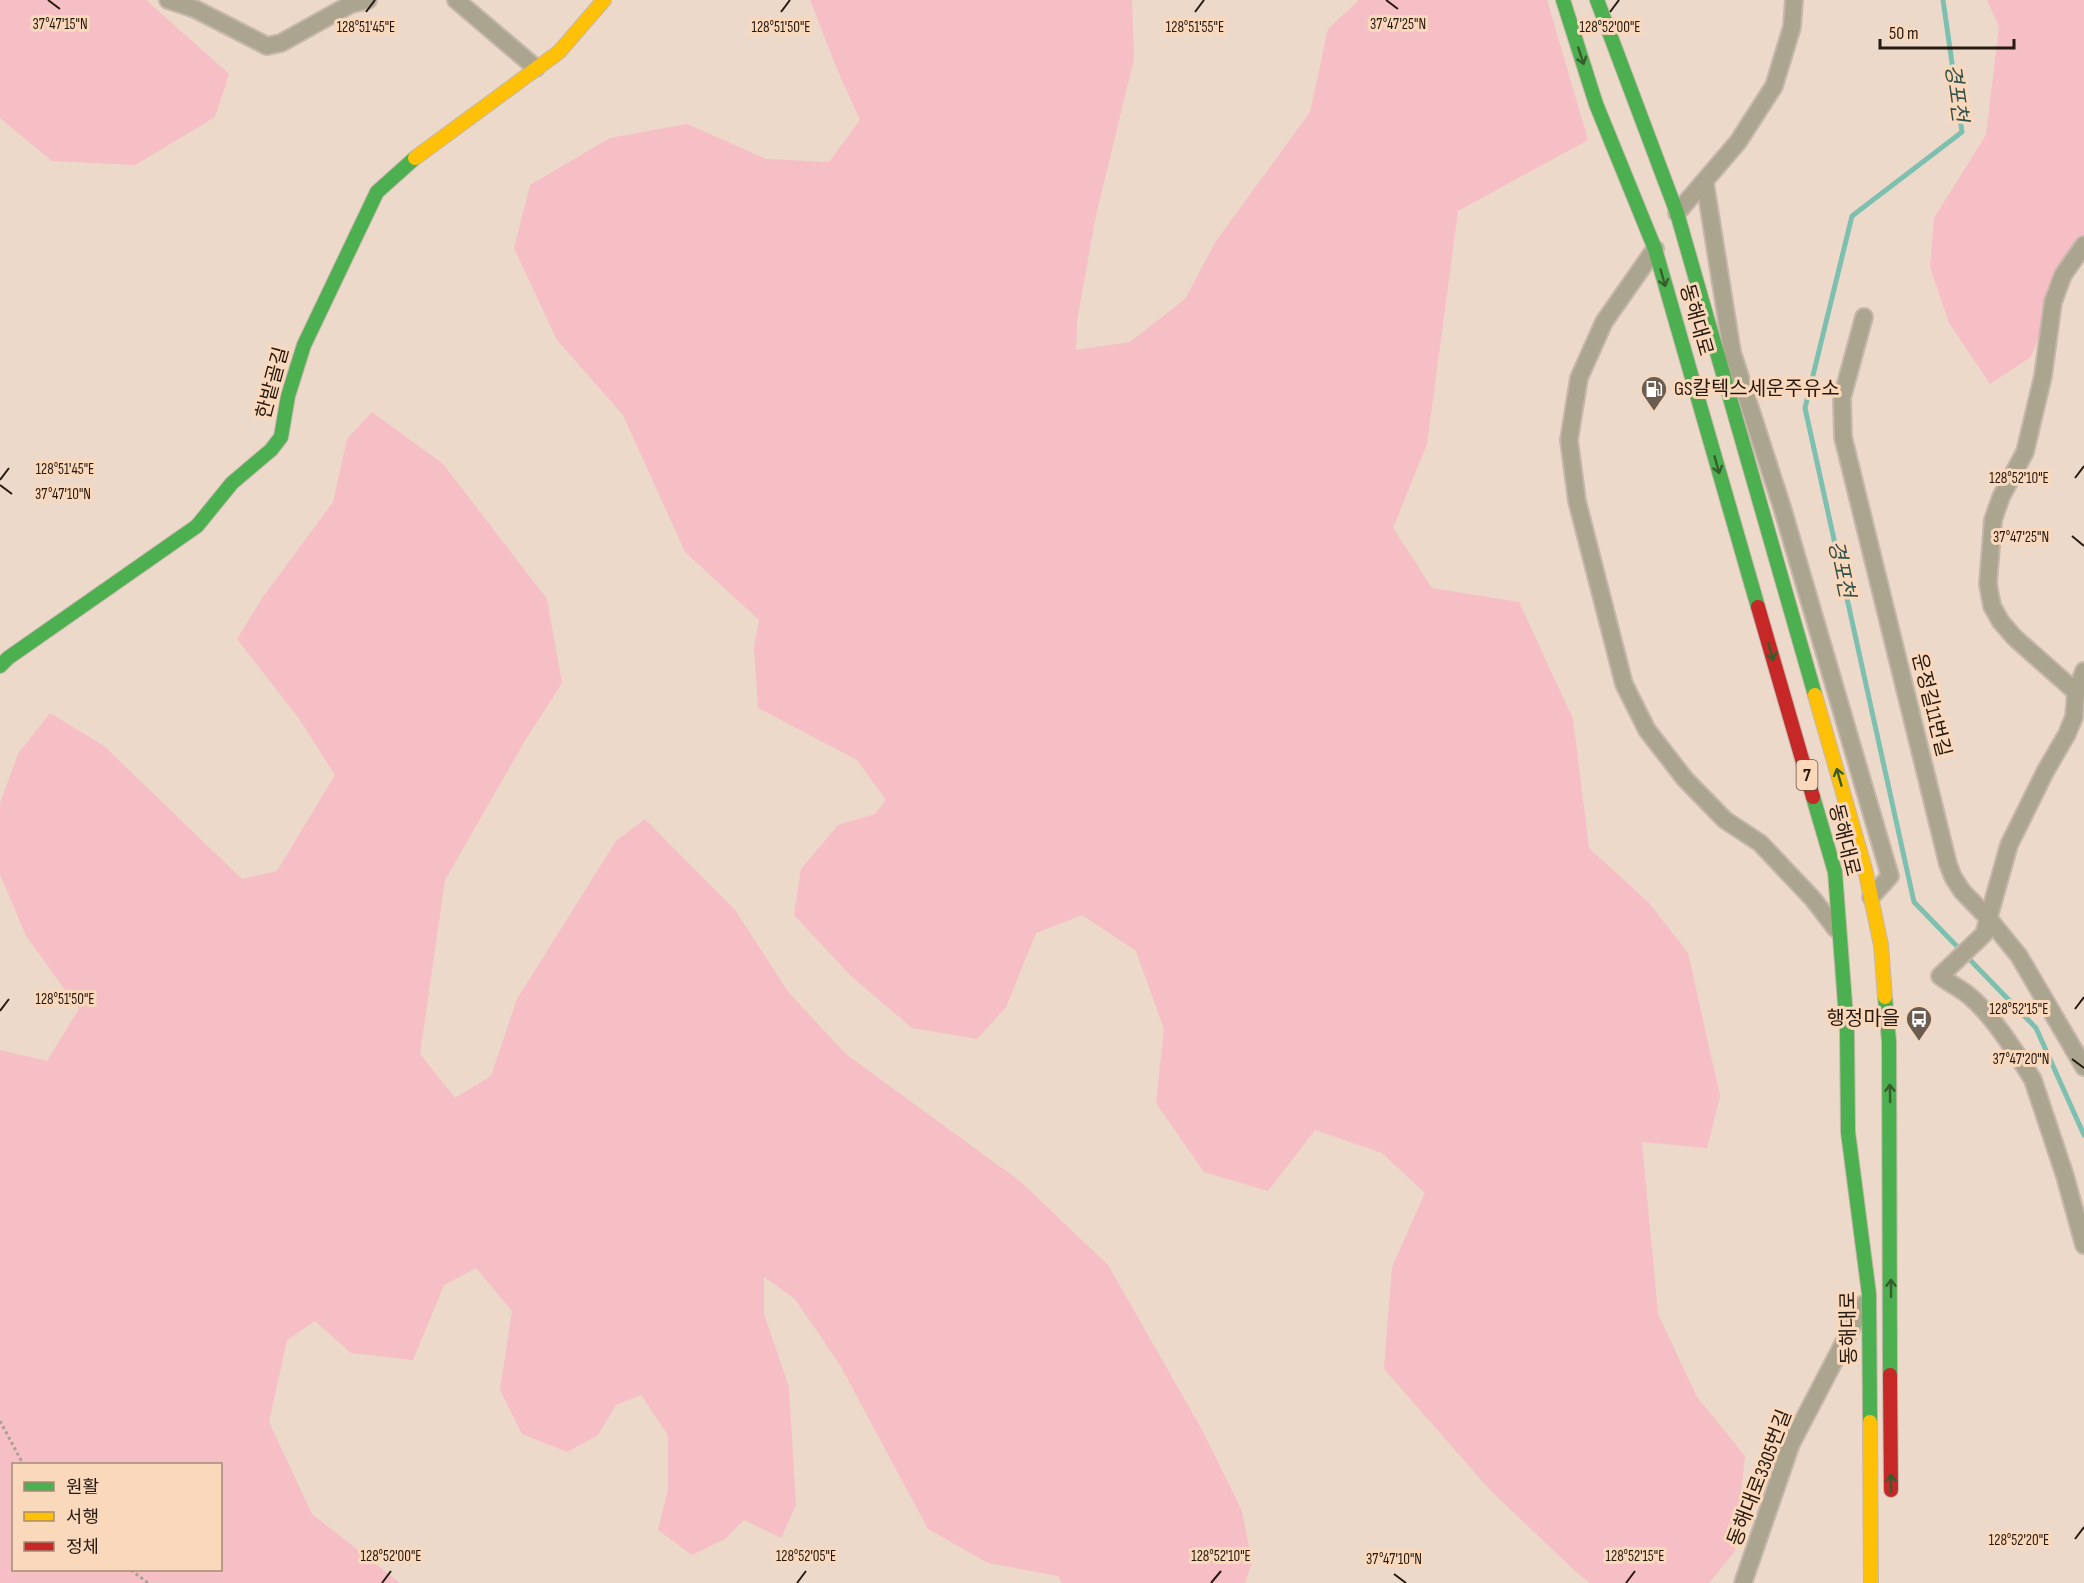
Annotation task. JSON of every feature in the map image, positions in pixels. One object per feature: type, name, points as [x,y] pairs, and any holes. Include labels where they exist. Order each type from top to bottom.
[{"type":"main road","name":"한밭골길","points":[[0,666],[8,658],[197,526],[231,483],[271,450],[281,437],[288,396],[304,345],[377,192],[423,150],[559,52],[604,0]]},
{"type":"main road","name":"동해대로","points":[[1563,0],[1596,104],[1655,249],[1835,872],[1847,1030],[1848,1132],[1869,1294],[1871,1583]]},
{"type":"main road","name":"동해대로","points":[[1597,0],[1677,213],[1865,869],[1881,945],[1889,1041],[1891,1500]]},
{"type":"street","points":[[168,0],[195,9],[267,45],[281,43],[351,4],[368,0]]},
{"type":"street","points":[[456,0],[536,68]]},
{"type":"street","points":[[1677,213],[1738,142],[1773,86],[1792,27],[1794,0]]},
{"type":"street","points":[[1705,183],[1732,352],[1782,507],[1890,876],[1871,897]]},
{"type":"street","points":[[2076,692],[2015,638],[2001,622],[1992,606],[1988,584],[1993,520],[2001,497],[2025,452],[2043,376],[2053,302],[2063,275],[2084,246]]},
{"type":"street","points":[[1655,249],[1604,322],[1579,378],[1569,440],[1578,501],[1624,684],[1647,730],[1685,779],[1725,819],[1760,843],[1813,898],[1839,933]]},
{"type":"street","name":"운정길11번길","points":[[1864,317],[1842,398],[1843,437],[1948,864],[1953,877],[1986,926],[2019,956],[2084,1067]]},
{"type":"street","points":[[2084,671],[2076,692],[2074,717],[2067,734],[2009,846],[1986,926],[1944,980],[1967,994],[1984,1011],[2033,1080],[2065,1176],[2084,1245]]},
{"type":"street","name":"동해대로3305번길","points":[[1743,1583],[1791,1444],[1869,1294]]},
{"type":"path","points":[[0,1421],[22,1463]]},
{"type":"path","points":[[133,1571],[148,1583]]},
{"type":"shaded area","points":[[0,0],[146,0],[229,74],[215,117],[135,165],[52,161],[0,118]]},
{"type":"shaded area","points":[[810,0],[1132,0],[1134,59],[1095,220],[1077,321],[1076,350],[1130,342],[1185,299],[1216,241],[1310,112],[1328,29],[1359,0],[1547,0],[1588,140],[1458,211],[1427,444],[1393,528],[1432,588],[1519,602],[1573,719],[1589,848],[1649,903],[1688,953],[1720,1096],[1707,1148],[1642,1142],[1658,1314],[1697,1397],[1745,1456],[1735,1551],[1709,1583],[1590,1583],[1490,1490],[1384,1369],[1392,1267],[1425,1193],[1382,1153],[1315,1130],[1268,1191],[1204,1172],[1156,1103],[1164,1029],[1136,951],[1082,915],[1036,933],[1006,1007],[977,1039],[912,1028],[851,976],[794,915],[801,869],[838,825],[875,814],[886,800],[857,760],[758,708],[754,648],[759,620],[685,552],[623,415],[557,340],[514,248],[530,185],[610,138],[687,124],[766,159],[829,162],[860,120]]},
{"type":"shaded area","points":[[1987,0],[2084,0],[2084,242],[2062,278],[2031,357],[1990,384],[1949,323],[1930,267],[1934,218],[1986,135],[1999,27]]},
{"type":"shaded area","points":[[372,412],[443,464],[547,599],[562,683],[526,739],[445,880],[420,1054],[455,1098],[491,1076],[517,999],[616,841],[645,819],[735,910],[789,993],[847,1055],[1021,1182],[1108,1265],[1201,1428],[1242,1511],[1252,1563],[1245,1583],[1062,1583],[1058,1576],[988,1563],[928,1529],[840,1365],[795,1299],[764,1277],[764,1314],[789,1387],[796,1505],[781,1538],[744,1520],[725,1539],[692,1555],[658,1530],[668,1490],[668,1435],[641,1395],[616,1405],[598,1435],[567,1452],[522,1434],[500,1390],[512,1311],[476,1268],[444,1285],[413,1360],[351,1353],[315,1321],[287,1340],[269,1422],[312,1514],[400,1583],[0,1583],[0,1050],[47,1061],[79,1009],[26,936],[0,874],[0,803],[18,754],[50,713],[104,746],[242,879],[277,871],[335,775],[300,720],[237,639],[263,597],[333,502],[347,439]]},
{"type":"waterway","name":"경포천","points":[[1943,0],[1962,132],[1852,216],[1805,408],[1914,902],[2036,1028],[2084,1135]]},
{"type":"traffic: fast","points":[[1563,0],[1596,104],[1655,249],[1758,607]]},
{"type":"traffic: fast","points":[[1597,0],[1677,213],[1815,695]]},
{"type":"traffic: fast","points":[[0,666],[8,658],[197,526],[232,483],[271,450],[281,437],[288,396],[304,345],[377,192],[415,158]]},
{"type":"traffic: fast","points":[[1813,797],[1835,872],[1847,1030],[1848,1132],[1869,1294],[1870,1422]]},
{"type":"traffic: fast","points":[[1885,997],[1889,1041],[1890,1375]]},
{"type":"traffic: slow","points":[[415,158],[559,52],[604,0]]},
{"type":"traffic: slow","points":[[1815,695],[1865,869],[1881,945],[1885,997]]},
{"type":"traffic: slow","points":[[1870,1422],[1871,1583]]},
{"type":"traffic: jam","points":[[1758,607],[1813,797]]},
{"type":"traffic: jam","points":[[1890,1375],[1891,1490]]},
{"type":"place","name":"GS칼텍스세운주유소","points":[[1654,412]]},
{"type":"place","name":"행정마을","points":[[1919,1042]]}]
